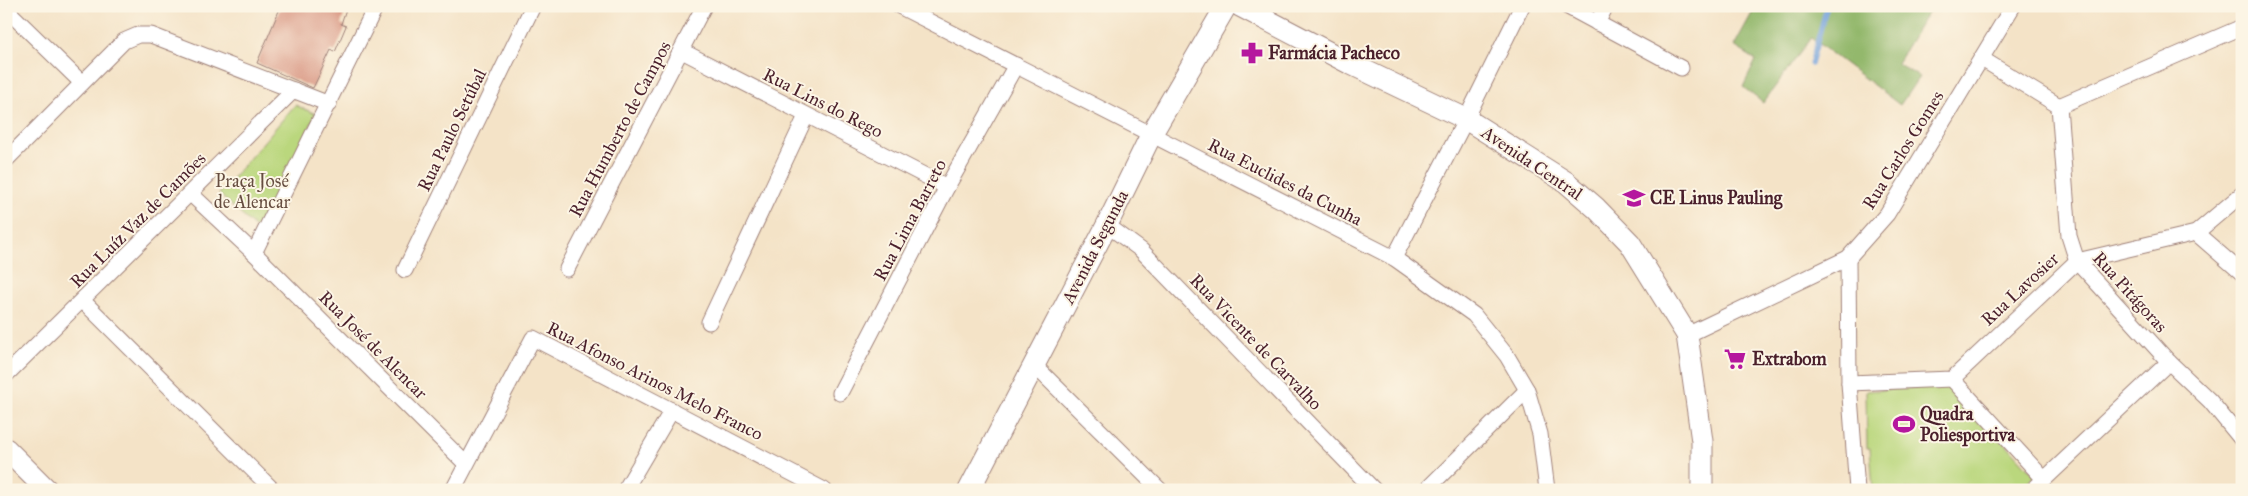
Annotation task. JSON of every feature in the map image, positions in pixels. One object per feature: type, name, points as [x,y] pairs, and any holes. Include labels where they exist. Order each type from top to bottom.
[{"type":"street","points":[[254,253],[376,6]]},
{"type":"street","name":"Rua Paulo Setúbal","points":[[406,270],[533,6]]},
{"type":"street","name":"Rua Humberto de Campos","points":[[567,269],[704,6]]},
{"type":"street","name":"Rua Euclides da Cunha","points":[[900,6],[1394,258],[1474,315],[1507,356],[1527,390],[1540,434],[1547,490]]},
{"type":"street","name":"Avenida Segunda","points":[[969,490],[1033,364],[1107,226],[1151,135],[1226,6]]},
{"type":"street","name":"Avenida Central","points":[[1240,6],[1349,63],[1466,119],[1566,182],[1596,208],[1630,243],[1686,335],[1702,441],[1702,490]]},
{"type":"street","points":[[1394,258],[1522,6]]},
{"type":"street","points":[[1566,6],[1681,68]]},
{"type":"street","points":[[1597,23],[1606,6]]},
{"type":"street","name":"Rua Carlos Gomes","points":[[1686,335],[1848,258],[1887,214],[2013,6]]},
{"type":"street","points":[[6,9],[82,83]]},
{"type":"street","points":[[1982,59],[2059,106],[2242,27]]},
{"type":"street","points":[[6,160],[124,41],[138,35],[151,35],[329,104]]},
{"type":"street","name":"Rua Lins do Rego","points":[[682,51],[947,187]]},
{"type":"street","name":"Rua Lima Barreto","points":[[840,394],[947,187],[1016,65]]},
{"type":"street","name":"Rua Luíz Vaz de Camões","points":[[6,375],[84,301],[294,90]]},
{"type":"street","name":"Rua Pitágoras","points":[[2059,106],[2069,236],[2077,261],[2169,362],[2210,401],[2242,440]]},
{"type":"street","points":[[709,322],[806,116]]},
{"type":"street","name":"Rua José de Alencar","points":[[191,194],[254,253],[466,464]]},
{"type":"street","name":"Rua Lavosier","points":[[1952,379],[2077,261],[2196,232],[2242,194]]},
{"type":"street","name":"Rua Vicente de Carvalho","points":[[1107,226],[1141,250],[1374,490]]},
{"type":"street","points":[[2196,232],[2242,273]]},
{"type":"street","points":[[1848,258],[1850,383],[1857,490]]},
{"type":"street","points":[[84,301],[273,490]]},
{"type":"street","name":"Rua Afonso Arinos Melo Franco","points":[[453,490],[533,338],[672,410],[802,484],[824,490]]},
{"type":"street","points":[[2033,490],[2169,362]]},
{"type":"street","points":[[1033,364],[1160,490]]},
{"type":"street","points":[[1850,383],[1952,379],[2044,479]]},
{"type":"street","points":[[1426,490],[1527,390]]},
{"type":"street","points":[[625,490],[672,410]]},
{"type":"street","points":[[6,449],[47,490]]},
{"type":"green space","points":[[1756,6],[1932,6],[1897,63],[1919,77],[1900,105],[1811,38],[1763,103],[1743,87],[1756,60],[1734,46]]},
{"type":"green space","name":"Praça José de Alencar","points":[[295,105],[316,114],[259,231],[219,194]]},
{"type":"green space","points":[[1953,385],[2035,476],[2021,490],[1873,490],[1870,448],[1867,448],[1866,391]]},
{"type":"building","points":[[281,6],[347,6],[341,24],[346,26],[335,52],[331,50],[313,88],[257,63]]},
{"type":"waterway","points":[[1811,64],[1827,6]]},
{"type":"place","name":"Farmácia Pacheco","points":[[1252,53]]},
{"type":"place","name":"CE Linus Pauling","points":[[1634,198]]},
{"type":"place","name":"Extrabom","points":[[1735,359]]},
{"type":"place","name":"Quadra Poliesportiva","points":[[1904,424]]}]
